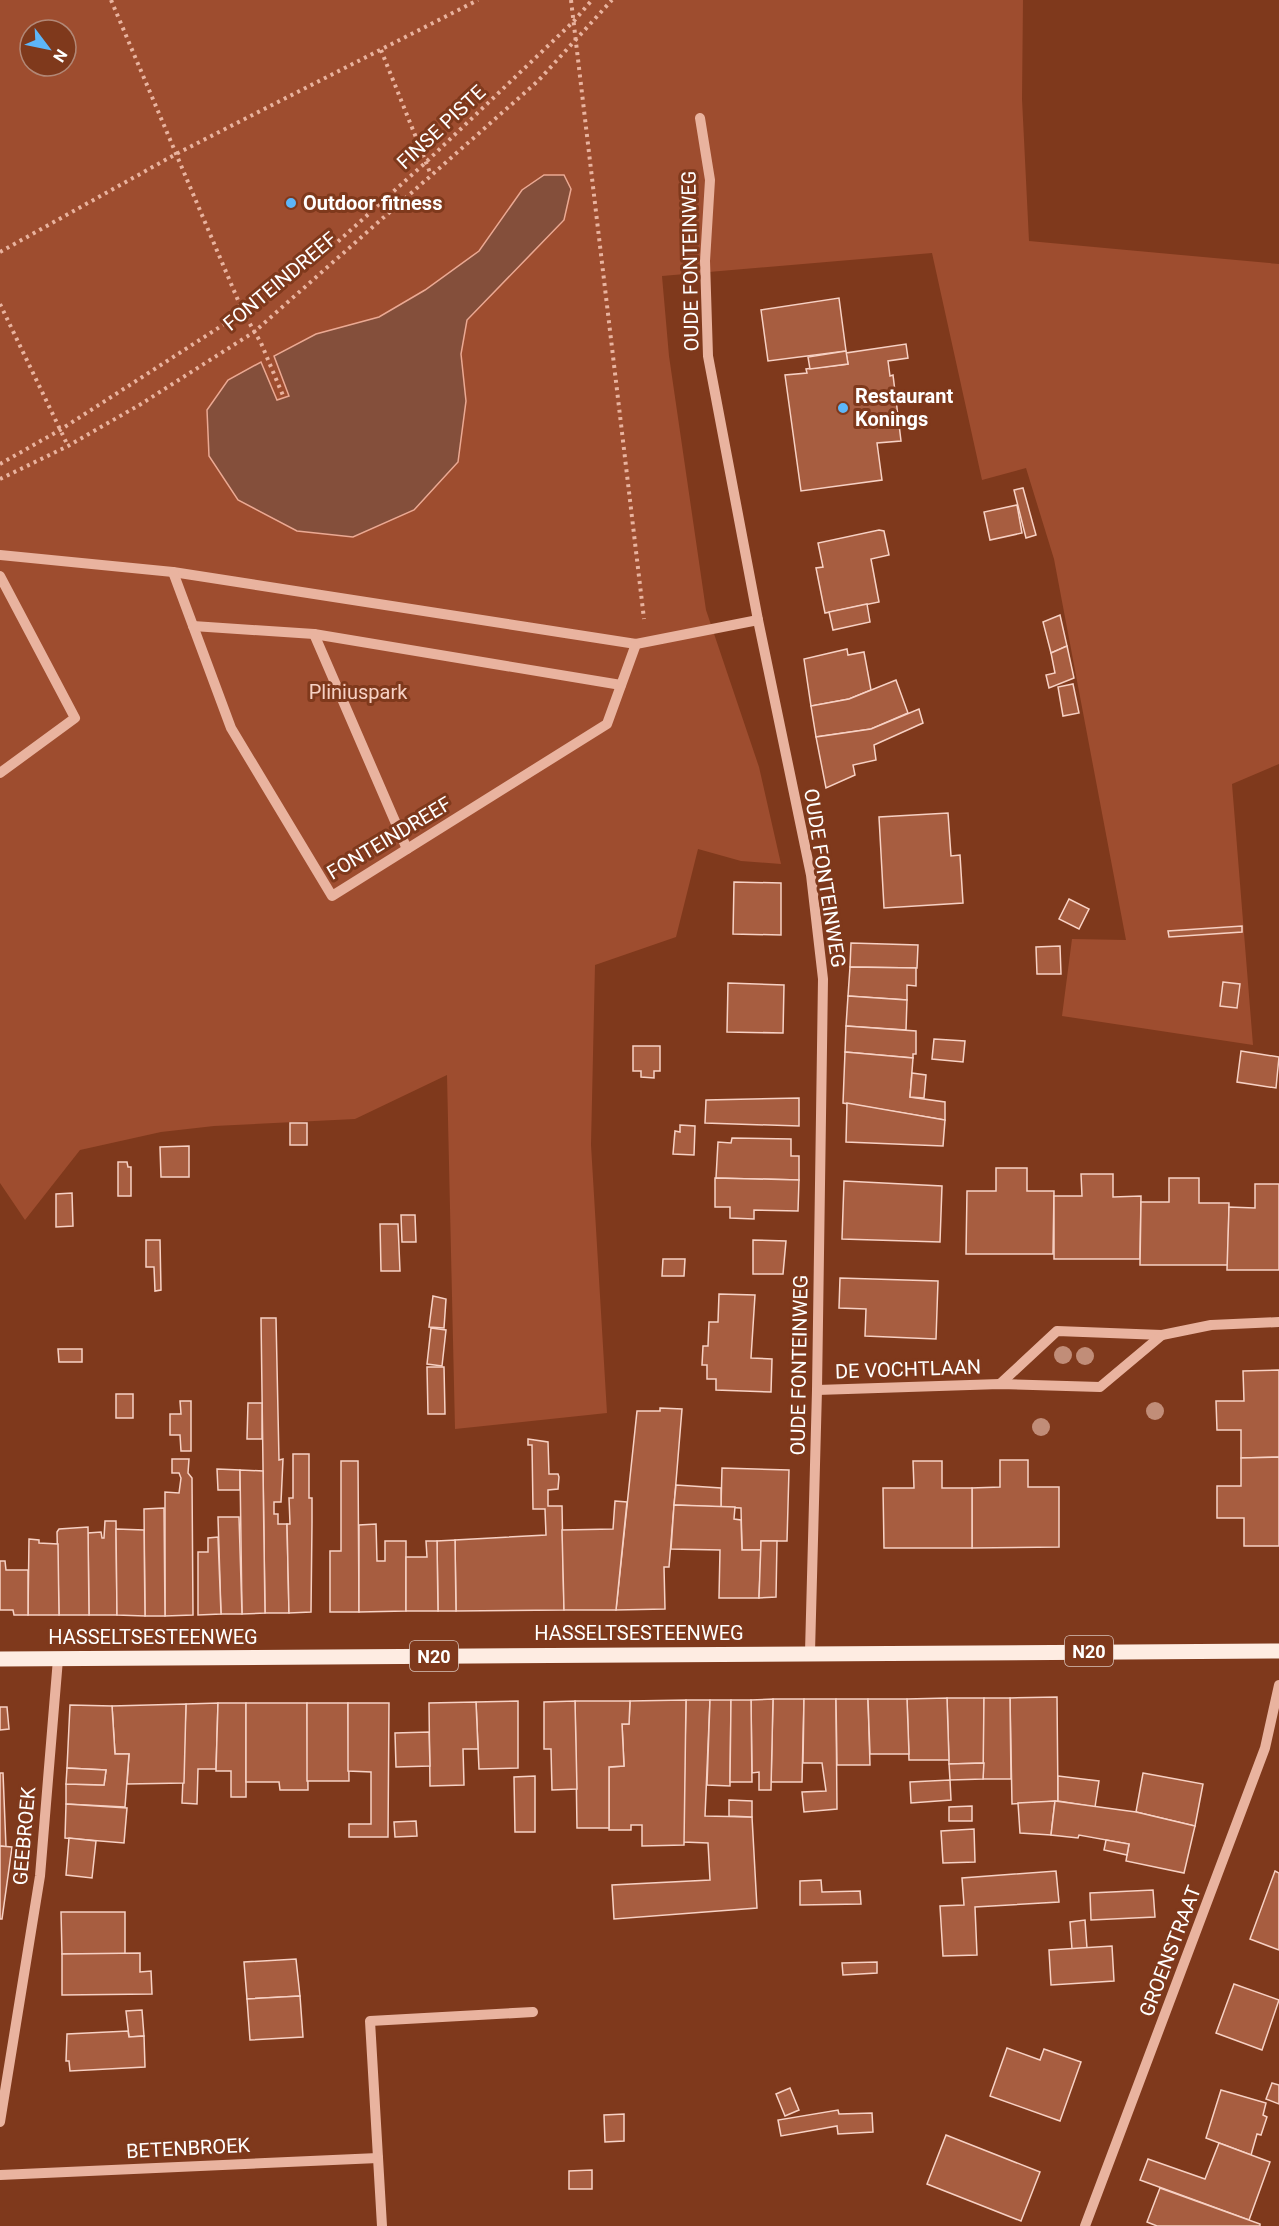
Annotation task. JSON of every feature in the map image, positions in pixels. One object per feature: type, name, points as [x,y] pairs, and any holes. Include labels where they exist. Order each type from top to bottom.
[{"type":"main road","name":"HASSELTSESTEENWEG","points":[[0,1659],[810,1652],[1279,1651]]},
{"type":"street","name":"OUDE FONTEINWEG","points":[[700,118],[710,180],[705,261],[708,356],[758,620],[811,875],[823,978],[818,1390],[810,1652]]},
{"type":"street","points":[[0,555],[173,572],[641,644],[758,620]]},
{"type":"street","name":"FONTEINDREEF","points":[[173,572],[231,728],[332,897],[607,724],[621,685],[641,644]]},
{"type":"street","points":[[0,576],[75,718],[0,773]]},
{"type":"street","points":[[193,626],[314,634],[621,685]]},
{"type":"street","points":[[314,634],[407,849]]},
{"type":"street","name":"DE VOCHTLAAN","points":[[1000,1384],[1058,1330],[1162,1335],[1211,1325],[1279,1322]]},
{"type":"street","name":"DE VOCHTLAAN","points":[[818,1390],[1000,1384],[1100,1387],[1162,1335]]},
{"type":"street","name":"GEEBROEK","points":[[0,2121],[40,1876],[58,1659]]},
{"type":"street","name":"GROENSTRAAT","points":[[1085,2226],[1265,1748],[1279,1685]]},
{"type":"street","points":[[382,2226],[370,2021],[533,2012]]},
{"type":"street","name":"BETENBROEK","points":[[0,2175],[378,2158]]},
{"type":"path","points":[[111,0],[243,312],[261,343],[284,398]]},
{"type":"path","points":[[0,252],[176,154],[478,0]]},
{"type":"path","points":[[571,0],[578,41],[641,644]]},
{"type":"path","name":"FINSE PISTE","points":[[0,464],[60,430],[243,312],[333,246],[425,164],[573,22],[592,0]]},
{"type":"path","name":"FONTEINDREEF","points":[[0,480],[68,446],[141,404],[254,332],[538,81],[578,41],[612,0]]},
{"type":"path","points":[[381,50],[431,175]]},
{"type":"path","points":[[0,304],[68,446]]},
{"type":"green space","name":"Pliniuspark","points":[[0,0],[1023,0],[1022,99],[1029,241],[1279,264],[1279,764],[1232,784],[1253,1045],[1062,1016],[1072,939],[1126,940],[1054,559],[1026,468],[982,480],[932,253],[662,276],[669,356],[706,610],[759,767],[781,864],[741,861],[698,849],[676,937],[595,965],[591,1145],[607,1413],[455,1429],[447,1075],[355,1119],[214,1126],[161,1132],[80,1150],[25,1220],[0,1183]]},
{"type":"shaded area","points":[[544,175],[564,175],[571,189],[564,220],[467,320],[461,354],[466,401],[458,462],[414,510],[353,537],[297,531],[238,500],[209,456],[207,410],[228,380],[261,362],[277,400],[289,396],[274,356],[316,334],[379,317],[425,290],[479,251],[522,190]]},
{"type":"building","points":[[839,298],[846,351],[768,361],[761,310]]},
{"type":"building","name":"Restaurant Konings","points":[[906,344],[908,358],[888,361],[890,376],[893,375],[901,441],[877,443],[882,480],[801,491],[785,375],[807,373],[806,369],[848,364],[846,353]]},
{"type":"building","points":[[846,351],[848,364],[810,369],[808,357]]},
{"type":"building","points":[[1023,488],[1036,535],[1026,538],[1014,490]]},
{"type":"building","points":[[1017,505],[1022,533],[990,540],[984,512]]},
{"type":"building","points":[[879,530],[884,531],[889,555],[871,559],[879,602],[825,613],[816,568],[823,567],[818,543]]},
{"type":"building","points":[[867,604],[870,622],[833,630],[829,612]]},
{"type":"building","points":[[1060,615],[1067,646],[1051,653],[1043,622]]},
{"type":"building","points":[[1067,646],[1074,678],[1049,688],[1046,675],[1055,673],[1051,653]]},
{"type":"building","points":[[847,649],[848,655],[864,652],[871,690],[849,699],[811,706],[804,659]]},
{"type":"building","points":[[896,680],[908,713],[871,729],[816,737],[811,706],[849,699]]},
{"type":"building","points":[[1073,684],[1079,713],[1063,716],[1058,687]]},
{"type":"building","points":[[919,709],[923,723],[874,745],[876,760],[853,765],[855,775],[826,788],[816,737],[871,729]]},
{"type":"building","points":[[948,813],[951,856],[960,855],[963,903],[884,908],[879,817]]},
{"type":"building","points":[[734,882],[781,883],[781,935],[733,934]]},
{"type":"building","points":[[1069,899],[1089,909],[1079,929],[1059,919]]},
{"type":"building","points":[[1242,926],[1242,932],[1169,937],[1168,931]]},
{"type":"building","points":[[851,943],[918,945],[917,968],[850,967]]},
{"type":"building","points":[[1060,946],[1061,974],[1037,974],[1036,947]]},
{"type":"building","points":[[850,967],[916,968],[916,986],[907,985],[907,1000],[848,996]]},
{"type":"building","points":[[1223,982],[1240,984],[1237,1008],[1220,1006]]},
{"type":"building","points":[[728,983],[784,985],[783,1033],[727,1032]]},
{"type":"building","points":[[848,996],[907,1000],[906,1030],[846,1026]]},
{"type":"building","points":[[846,1026],[916,1031],[916,1054],[913,1054],[913,1058],[845,1052]]},
{"type":"building","points":[[934,1039],[965,1041],[963,1062],[932,1059]]},
{"type":"building","points":[[633,1046],[660,1046],[660,1071],[654,1071],[654,1078],[641,1077],[641,1071],[633,1071]]},
{"type":"building","points":[[1241,1051],[1279,1057],[1276,1088],[1237,1082]]},
{"type":"building","points":[[845,1052],[913,1058],[910,1097],[945,1102],[945,1120],[843,1103]]},
{"type":"building","points":[[912,1073],[926,1075],[924,1098],[910,1097]]},
{"type":"building","points":[[799,1098],[799,1126],[705,1123],[706,1100]]},
{"type":"building","points":[[847,1103],[945,1120],[943,1146],[846,1142]]},
{"type":"building","points":[[290,1123],[307,1123],[307,1145],[290,1145]]},
{"type":"building","points":[[680,1125],[695,1126],[694,1155],[673,1154],[675,1131],[680,1132]]},
{"type":"building","points":[[732,1138],[791,1139],[791,1156],[799,1156],[799,1180],[716,1178],[718,1142],[731,1143]]},
{"type":"building","points":[[189,1146],[189,1177],[161,1177],[160,1147]]},
{"type":"building","points":[[118,1162],[127,1162],[128,1167],[131,1167],[131,1196],[118,1196]]},
{"type":"building","points":[[996,1168],[1027,1168],[1027,1191],[1054,1191],[1053,1254],[966,1254],[967,1191],[996,1191]]},
{"type":"building","points":[[1081,1174],[1113,1174],[1113,1197],[1141,1196],[1140,1259],[1054,1259],[1054,1196],[1082,1196]]},
{"type":"building","points":[[715,1178],[799,1180],[798,1211],[754,1210],[754,1219],[730,1218],[730,1207],[715,1207]]},
{"type":"building","points":[[1169,1178],[1199,1178],[1199,1203],[1229,1203],[1228,1265],[1140,1265],[1141,1202],[1169,1202]]},
{"type":"building","points":[[844,1181],[942,1186],[940,1242],[842,1239]]},
{"type":"building","points":[[1255,1184],[1279,1184],[1279,1270],[1227,1270],[1229,1207],[1255,1208]]},
{"type":"building","points":[[72,1193],[73,1226],[56,1227],[56,1194]]},
{"type":"building","points":[[401,1215],[415,1215],[416,1242],[402,1242]]},
{"type":"building","points":[[380,1224],[398,1224],[400,1271],[381,1271]]},
{"type":"building","points":[[146,1240],[160,1240],[161,1290],[155,1291],[154,1267],[146,1267]]},
{"type":"building","points":[[753,1240],[786,1241],[783,1274],[753,1274]]},
{"type":"building","points":[[663,1259],[685,1259],[684,1276],[662,1276]]},
{"type":"building","points":[[840,1278],[938,1281],[936,1339],[865,1336],[866,1309],[839,1308]]},
{"type":"building","points":[[719,1294],[755,1295],[751,1358],[772,1359],[771,1392],[716,1390],[716,1379],[707,1379],[707,1365],[702,1365],[703,1346],[708,1346],[709,1322],[718,1322]]},
{"type":"building","points":[[433,1296],[446,1299],[444,1328],[429,1327]]},
{"type":"building","points":[[261,1318],[276,1318],[279,1460],[283,1459],[281,1502],[274,1502],[274,1514],[278,1514],[278,1524],[287,1524],[289,1613],[265,1613]]},
{"type":"building","points":[[431,1328],[446,1330],[442,1366],[427,1364]]},
{"type":"building","points":[[58,1349],[82,1349],[82,1362],[59,1362]]},
{"type":"building","points":[[427,1367],[444,1367],[445,1414],[428,1414]]},
{"type":"building","points":[[1279,1370],[1279,1457],[1241,1458],[1241,1430],[1217,1430],[1216,1401],[1244,1401],[1243,1371]]},
{"type":"building","points":[[116,1394],[133,1394],[133,1418],[116,1418]]},
{"type":"building","points":[[180,1401],[191,1401],[191,1451],[181,1451],[180,1435],[170,1435],[170,1414],[181,1414]]},
{"type":"building","points":[[248,1403],[262,1403],[262,1439],[247,1439]]},
{"type":"building","points":[[660,1408],[682,1409],[669,1567],[664,1567],[665,1609],[616,1610],[637,1411],[660,1411]]},
{"type":"building","points":[[528,1439],[548,1442],[549,1474],[558,1474],[559,1477],[558,1489],[548,1490],[548,1506],[562,1506],[564,1610],[456,1611],[455,1540],[546,1535],[545,1509],[533,1509],[532,1445],[528,1445]]},
{"type":"building","points":[[293,1454],[309,1454],[309,1498],[312,1498],[311,1612],[289,1613],[287,1524],[290,1524],[289,1498],[293,1498]]},
{"type":"building","points":[[1279,1457],[1279,1546],[1244,1546],[1244,1518],[1217,1518],[1217,1486],[1241,1486],[1241,1458]]},
{"type":"building","points":[[172,1459],[189,1459],[188,1473],[192,1478],[193,1615],[165,1616],[165,1492],[179,1493],[181,1478],[179,1473],[172,1473]]},
{"type":"building","points":[[1000,1460],[1028,1460],[1028,1487],[1059,1487],[1059,1547],[972,1548],[972,1488],[1000,1487]]},
{"type":"building","points":[[341,1461],[358,1461],[359,1612],[330,1612],[330,1551],[341,1551]]},
{"type":"building","points":[[913,1461],[942,1461],[942,1488],[972,1488],[972,1548],[884,1548],[883,1488],[914,1488]]},
{"type":"building","points":[[722,1468],[789,1470],[787,1541],[761,1541],[761,1550],[742,1550],[741,1508],[721,1507]]},
{"type":"building","points":[[217,1469],[240,1470],[240,1490],[218,1490]]},
{"type":"building","points":[[240,1470],[263,1471],[265,1613],[242,1614]]},
{"type":"building","points":[[676,1485],[721,1488],[721,1507],[674,1505]]},
{"type":"building","points":[[615,1501],[627,1502],[616,1610],[564,1610],[562,1530],[613,1529]]},
{"type":"building","points":[[674,1505],[735,1507],[734,1519],[741,1520],[742,1550],[761,1550],[759,1598],[719,1598],[720,1550],[671,1549]]},
{"type":"building","points":[[164,1508],[165,1616],[145,1616],[144,1509]]},
{"type":"building","points":[[218,1517],[239,1517],[242,1614],[221,1614]]},
{"type":"building","points":[[105,1521],[116,1521],[117,1615],[89,1615],[88,1533],[101,1532],[104,1538]]},
{"type":"building","points":[[376,1524],[377,1561],[385,1561],[385,1541],[406,1541],[406,1611],[359,1612],[359,1525]]},
{"type":"building","points":[[88,1527],[89,1615],[59,1615],[57,1532],[59,1529]]},
{"type":"building","points":[[116,1529],[144,1530],[145,1616],[117,1615]]},
{"type":"building","points":[[218,1537],[221,1614],[198,1615],[198,1552],[208,1552],[208,1538]]},
{"type":"building","points":[[29,1539],[39,1540],[39,1543],[58,1544],[59,1615],[28,1615]]},
{"type":"building","points":[[455,1540],[456,1611],[438,1611],[437,1541]]},
{"type":"building","points":[[426,1541],[437,1541],[438,1611],[406,1611],[406,1557],[427,1557]]},
{"type":"building","points":[[761,1541],[777,1541],[776,1597],[759,1598]]},
{"type":"building","points":[[0,1561],[5,1561],[6,1570],[28,1570],[28,1615],[14,1615],[13,1610],[0,1610]]},
{"type":"building","points":[[1057,1697],[1058,1801],[1012,1804],[1010,1698]]},
{"type":"building","points":[[947,1698],[984,1698],[984,1763],[949,1764]]},
{"type":"building","points":[[947,1698],[949,1760],[909,1760],[907,1699]]},
{"type":"building","points":[[984,1698],[1010,1698],[1011,1779],[983,1779]]},
{"type":"building","points":[[773,1699],[804,1699],[802,1782],[771,1782]]},
{"type":"building","points":[[773,1699],[771,1790],[759,1790],[759,1772],[752,1773],[751,1700]]},
{"type":"building","points":[[804,1699],[836,1699],[837,1809],[804,1812],[802,1792],[826,1791],[822,1763],[803,1763]]},
{"type":"building","points":[[836,1699],[868,1699],[870,1765],[837,1765]]},
{"type":"building","points":[[868,1699],[907,1699],[909,1754],[870,1754]]},
{"type":"building","points":[[686,1700],[710,1700],[705,1816],[752,1817],[757,1908],[614,1919],[612,1885],[710,1880],[708,1843],[683,1842]]},
{"type":"building","points":[[686,1700],[684,1845],[642,1846],[642,1825],[631,1825],[631,1830],[609,1830],[609,1767],[624,1766],[622,1724],[629,1724],[630,1701]]},
{"type":"building","points":[[710,1700],[731,1700],[730,1786],[707,1785]]},
{"type":"building","points":[[731,1700],[751,1700],[752,1782],[730,1782]]},
{"type":"building","points":[[518,1701],[518,1768],[479,1769],[476,1702]]},
{"type":"building","points":[[575,1701],[630,1701],[629,1724],[622,1724],[624,1766],[609,1767],[609,1828],[577,1828]]},
{"type":"building","points":[[575,1701],[577,1789],[552,1790],[551,1749],[544,1749],[544,1702]]},
{"type":"building","points":[[476,1702],[478,1749],[463,1749],[464,1785],[430,1786],[429,1703]]},
{"type":"building","points":[[218,1703],[216,1769],[198,1769],[197,1804],[182,1803],[186,1704]]},
{"type":"building","points":[[218,1703],[246,1703],[246,1797],[231,1797],[231,1771],[216,1771]]},
{"type":"building","points":[[246,1703],[307,1703],[308,1790],[280,1790],[279,1782],[246,1782]]},
{"type":"building","points":[[307,1703],[348,1703],[349,1781],[307,1781]]},
{"type":"building","points":[[348,1703],[389,1703],[388,1837],[349,1837],[349,1824],[371,1824],[371,1772],[348,1771]]},
{"type":"building","points":[[186,1704],[184,1783],[127,1784],[129,1754],[115,1754],[112,1706]]},
{"type":"building","points":[[70,1705],[112,1706],[115,1754],[129,1754],[125,1807],[66,1804],[66,1784],[104,1785],[106,1770],[67,1768]]},
{"type":"building","points":[[0,1707],[7,1707],[9,1729],[0,1730]]},
{"type":"building","points":[[429,1732],[430,1766],[396,1767],[395,1733]]},
{"type":"building","points":[[984,1763],[983,1779],[950,1780],[949,1764]]},
{"type":"building","points":[[67,1768],[106,1770],[104,1785],[66,1784]]},
{"type":"building","points":[[0,1773],[3,1773],[6,1847],[0,1846]]},
{"type":"building","points":[[1143,1773],[1203,1784],[1195,1826],[1136,1812]]},
{"type":"building","points":[[535,1776],[535,1832],[515,1832],[514,1777]]},
{"type":"building","points":[[1058,1776],[1099,1781],[1095,1807],[1058,1801]]},
{"type":"building","points":[[950,1780],[951,1800],[911,1803],[910,1782]]},
{"type":"building","points":[[729,1800],[752,1801],[752,1817],[729,1816]]},
{"type":"building","points":[[1055,1801],[1051,1835],[1020,1833],[1018,1803]]},
{"type":"building","points":[[1055,1801],[1136,1812],[1195,1826],[1184,1873],[1126,1861],[1129,1844],[1079,1835],[1078,1838],[1051,1835]]},
{"type":"building","points":[[66,1804],[127,1808],[124,1843],[65,1838]]},
{"type":"building","points":[[972,1806],[972,1821],[949,1821],[949,1807]]},
{"type":"building","points":[[416,1821],[417,1836],[395,1837],[394,1822]]},
{"type":"building","points":[[974,1829],[975,1862],[943,1863],[941,1831]]},
{"type":"building","points":[[69,1838],[96,1841],[92,1878],[66,1875]]},
{"type":"building","points":[[1106,1840],[1129,1844],[1127,1855],[1104,1850]]},
{"type":"building","points":[[0,1846],[12,1847],[2,1919],[0,1919]]},
{"type":"building","points":[[1056,1871],[1059,1902],[975,1907],[977,1955],[943,1956],[940,1906],[964,1905],[962,1878]]},
{"type":"building","points":[[1275,1871],[1279,1873],[1279,1950],[1250,1939]]},
{"type":"building","points":[[821,1880],[822,1892],[860,1891],[861,1904],[800,1905],[800,1881]]},
{"type":"building","points":[[1153,1890],[1155,1917],[1091,1920],[1090,1893]]},
{"type":"building","points":[[61,1912],[125,1912],[125,1954],[62,1954]]},
{"type":"building","points":[[1085,1920],[1087,1948],[1072,1949],[1070,1922]]},
{"type":"building","points":[[1112,1946],[1114,1981],[1051,1985],[1049,1950]]},
{"type":"building","points":[[140,1953],[140,1972],[151,1971],[152,1994],[62,1995],[62,1954]]},
{"type":"building","points":[[296,1959],[300,1996],[247,1999],[244,1962]]},
{"type":"building","points":[[877,1962],[877,1973],[843,1975],[842,1963]]},
{"type":"building","points":[[1234,1984],[1279,2000],[1262,2050],[1216,2033]]},
{"type":"building","points":[[300,1996],[303,2037],[250,2040],[247,1999]]},
{"type":"building","points":[[142,2010],[144,2036],[129,2037],[126,2011]]},
{"type":"building","points":[[128,2031],[129,2037],[144,2036],[145,2067],[70,2071],[69,2061],[66,2061],[67,2034]]},
{"type":"building","points":[[1007,2048],[1040,2060],[1044,2049],[1081,2062],[1060,2121],[990,2096]]},
{"type":"building","points":[[1272,2083],[1279,2085],[1279,2104],[1266,2099]]},
{"type":"building","points":[[790,2088],[799,2110],[785,2116],[776,2094]]},
{"type":"building","points":[[1221,2090],[1266,2103],[1263,2115],[1267,2117],[1261,2135],[1257,2134],[1251,2155],[1206,2138]]},
{"type":"building","points":[[838,2110],[839,2114],[872,2113],[873,2132],[838,2134],[837,2126],[781,2136],[778,2120]]},
{"type":"building","points":[[624,2114],[624,2141],[605,2142],[604,2115]]},
{"type":"building","points":[[946,2135],[1040,2172],[1021,2221],[927,2184]]},
{"type":"building","points":[[1219,2143],[1270,2162],[1249,2220],[1140,2180],[1148,2159],[1205,2179]]},
{"type":"building","points":[[592,2170],[592,2189],[569,2189],[569,2171]]},
{"type":"building","points":[[1160,2188],[1260,2224],[1260,2226],[1157,2226],[1147,2222]]},
{"type":"place","name":"Outdoor fitness","points":[[291,203]]},
{"type":"place","name":"Restaurant Konings","points":[[843,408]]}]
